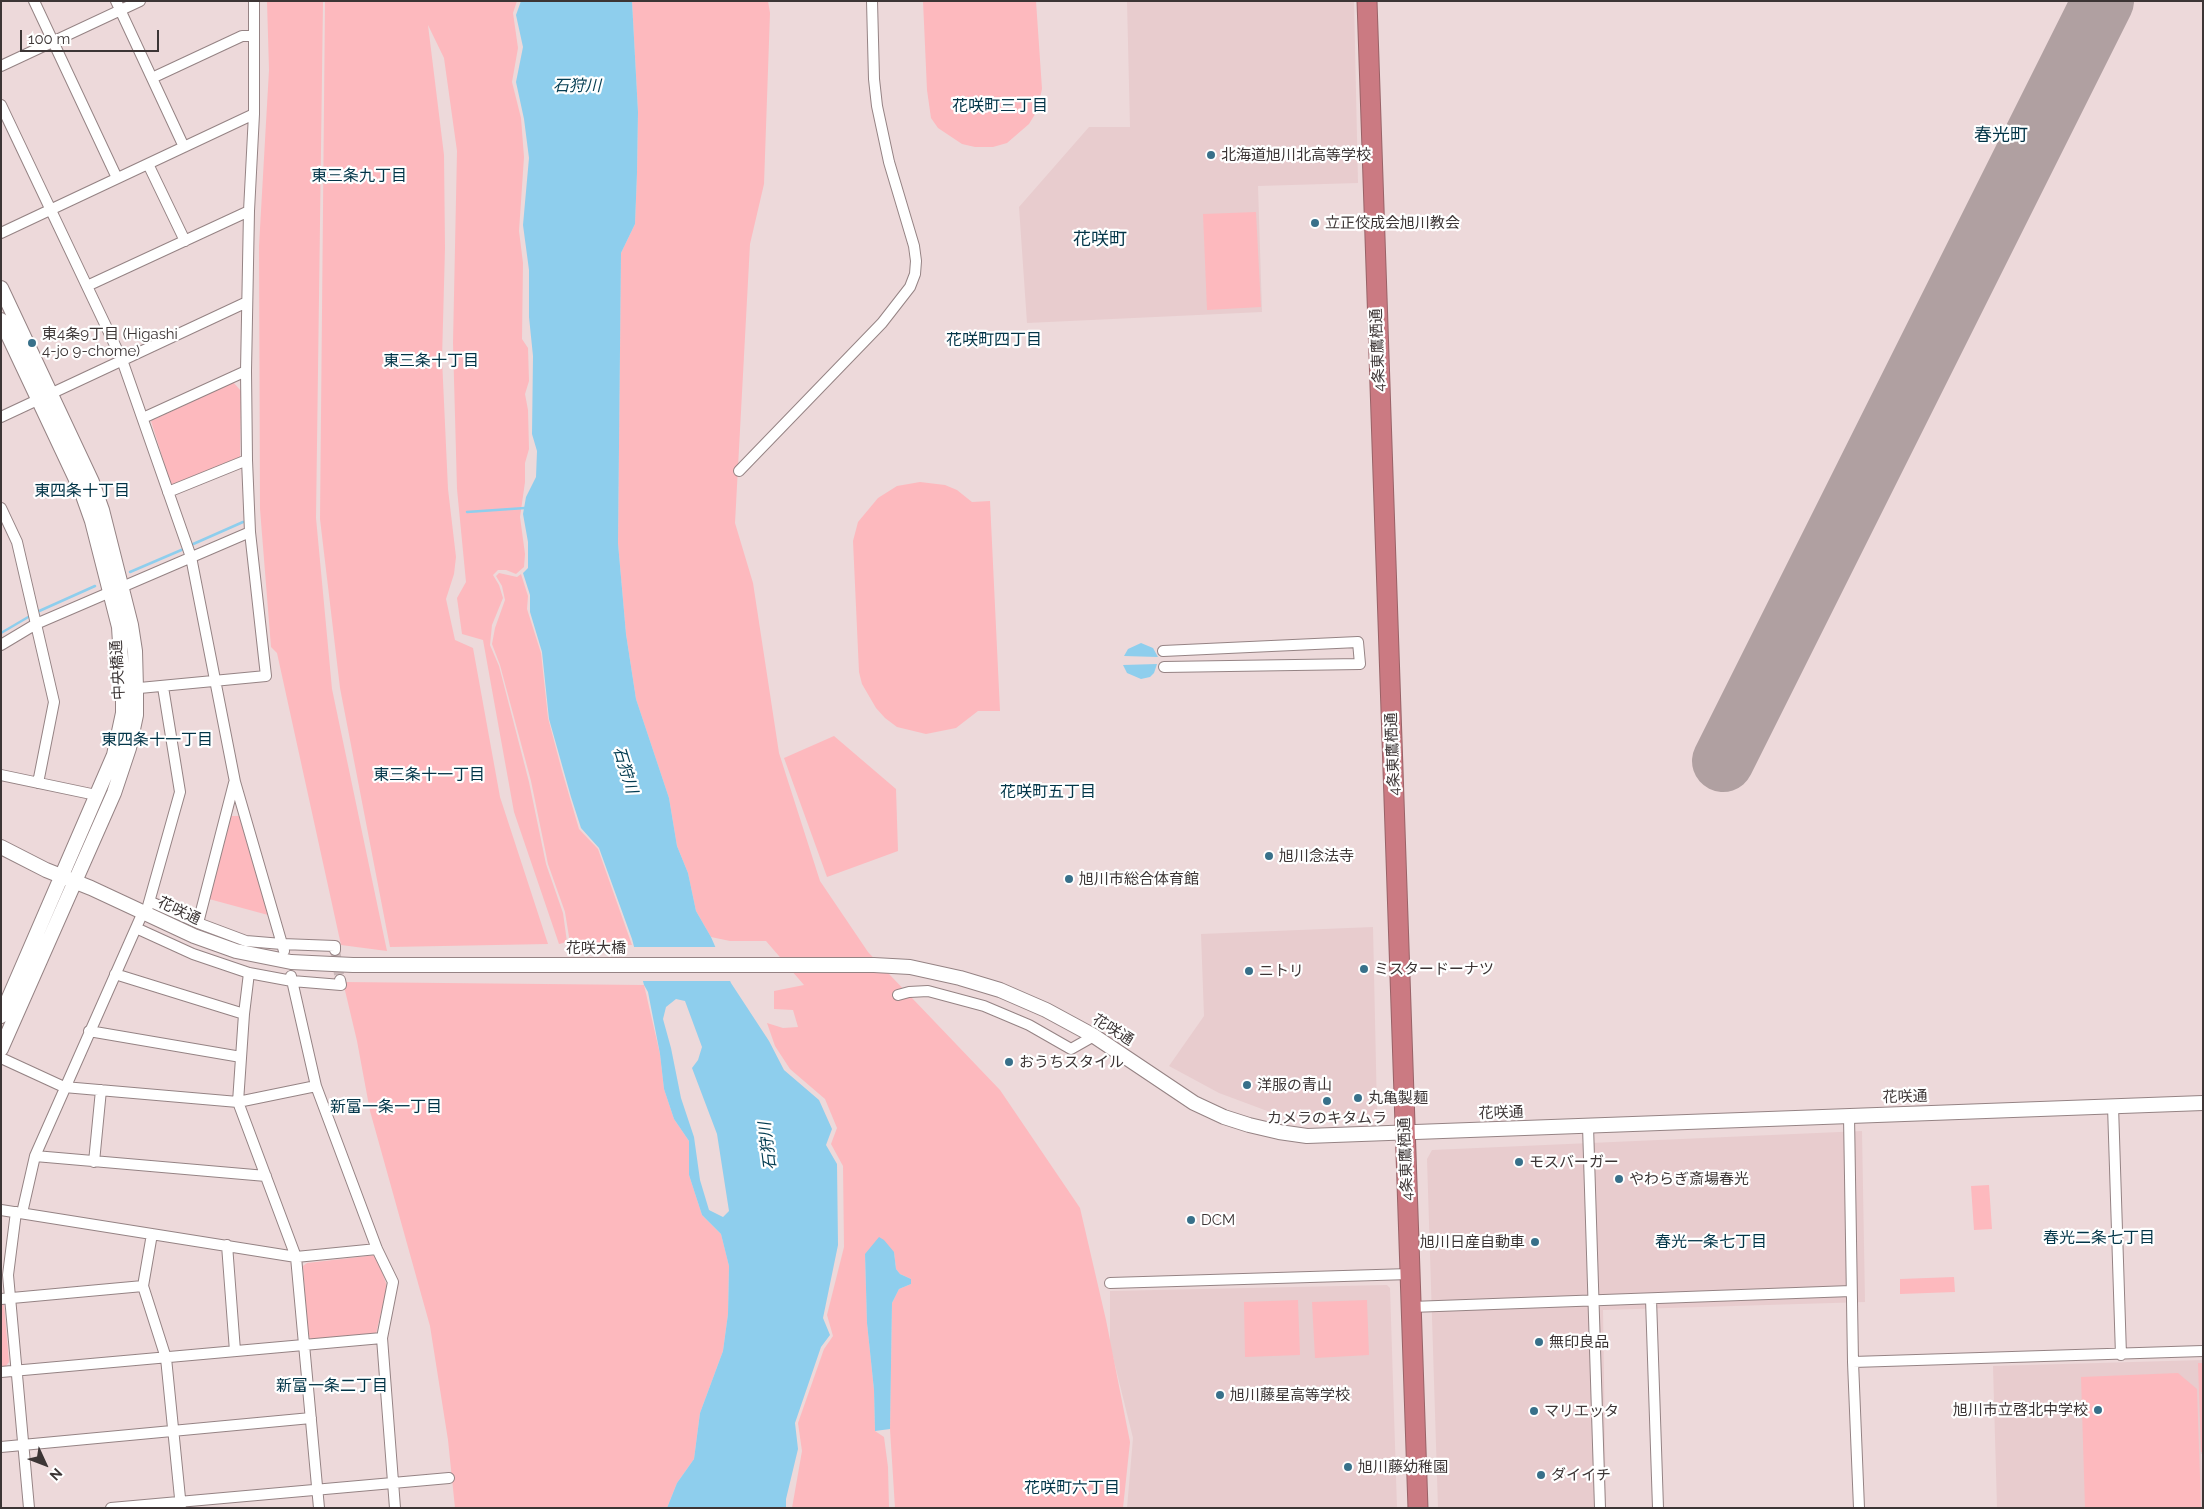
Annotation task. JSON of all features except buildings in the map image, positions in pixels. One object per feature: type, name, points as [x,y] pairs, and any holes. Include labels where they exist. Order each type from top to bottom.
[{"type":"highway","name":"4条東鷹栖通","points":[[1367,1],[1418,1508]]},
{"type":"street","points":[[34,1],[117,178]]},
{"type":"street","points":[[1,66],[53,42],[118,6],[140,1]]},
{"type":"street","points":[[130,689],[266,676],[250,532],[246,460],[249,211],[254,114],[254,1]]},
{"type":"street","points":[[739,471],[882,324],[906,293],[915,274],[914,246],[890,162],[877,106],[874,79],[872,1]]},
{"type":"street","points":[[118,6],[184,147]]},
{"type":"street","points":[[152,78],[242,36],[254,36]]},
{"type":"street","points":[[1,105],[122,360],[188,550],[235,782],[283,948]]},
{"type":"street","points":[[1,233],[254,114]]},
{"type":"street","points":[[148,164],[185,241]]},
{"type":"street","points":[[87,286],[249,211]]},
{"type":"street","name":"中央橋通","points":[[1,288],[45,397]]},
{"type":"street","points":[[1,418],[247,302]]},
{"type":"street","name":"中央橋通","points":[[1,320],[96,491],[113,546],[117,591],[135,651],[130,689],[114,754],[96,795],[69,879]]},
{"type":"street","points":[[143,418],[246,371]]},
{"type":"street","points":[[168,492],[246,460]]},
{"type":"street","points":[[1,508],[17,542],[54,702],[38,783]]},
{"type":"street","points":[[1,644],[35,617],[117,591],[188,550],[250,532]]},
{"type":"street","points":[[1163,651],[1358,642],[1360,664],[1164,668]]},
{"type":"street","points":[[29,1508],[16,1370],[5,1298],[8,1276],[19,1213],[35,1156],[115,974],[147,909],[180,792],[163,687]]},
{"type":"street","name":"中央橋通","points":[[1,1049],[6,1011],[69,879],[114,792],[129,748],[136,714],[130,689]]},
{"type":"street","points":[[1,775],[96,795]]},
{"type":"street","points":[[198,923],[235,782]]},
{"type":"street","name":"花咲通","points":[[1,847],[69,879],[147,909],[194,936],[236,951],[292,962],[354,965]]},
{"type":"street","points":[[147,909],[198,923],[246,941],[283,948],[335,946],[335,950]]},
{"type":"street","points":[[136,928],[193,954],[249,973],[341,985],[340,980]]},
{"type":"street","name":"花咲通","points":[[839,964],[910,967],[960,978],[1000,990],[1028,1002],[1094,1036],[1194,1102],[1224,1117],[1249,1126],[1307,1136],[2203,1103]]},
{"type":"street","name":"花咲大橋","points":[[354,965],[839,964]]},
{"type":"street","points":[[249,973],[238,1102],[296,1257],[319,1508]]},
{"type":"street","points":[[115,974],[244,1014]]},
{"type":"street","points":[[292,979],[316,1086],[378,1249],[393,1282],[382,1338],[394,1508]]},
{"type":"street","points":[[898,995],[909,992],[928,991],[984,1006],[1029,1025],[1071,1050],[1094,1036]]},
{"type":"street","points":[[90,1031],[241,1057]]},
{"type":"street","points":[[1,1058],[64,1087],[238,1102],[316,1086]]},
{"type":"street","points":[[94,1162],[101,1090]]},
{"type":"street","points":[[2113,1106],[2121,1355]]},
{"type":"street","points":[[1849,1116],[1853,1362],[1859,1508]]},
{"type":"street","points":[[1588,1126],[1600,1508]]},
{"type":"street","points":[[35,1156],[266,1176]]},
{"type":"street","points":[[1,1210],[296,1257],[378,1249]]},
{"type":"street","points":[[152,1234],[143,1286],[166,1358],[181,1505]]},
{"type":"street","points":[[227,1245],[235,1351]]},
{"type":"street","points":[[1110,1283],[1410,1274]]},
{"type":"street","points":[[5,1298],[143,1286]]},
{"type":"street","points":[[1411,1308],[1852,1291]]},
{"type":"street","points":[[1651,1299],[1658,1508]]},
{"type":"street","points":[[1,1372],[382,1338]]},
{"type":"street","points":[[1853,1362],[2203,1351]]},
{"type":"street","points":[[1,1446],[311,1418]]},
{"type":"street","points":[[111,1508],[181,1505],[318,1489],[450,1478]]},
{"type":"shaded area","points":[[267,1],[323,1],[316,518],[332,689],[387,951],[341,945],[277,653],[271,647],[260,509],[259,246],[269,70]]},
{"type":"shaded area","points":[[325,1],[517,1],[513,13],[518,48],[512,82],[521,118],[524,157],[519,231],[523,263],[522,339],[528,348],[529,381],[525,394],[528,410],[529,449],[525,463],[525,482],[520,517],[525,554],[524,567],[516,574],[506,570],[498,570],[493,575],[499,585],[503,598],[492,625],[490,645],[499,666],[529,782],[546,864],[563,913],[567,942],[559,944],[514,812],[483,640],[462,634],[457,598],[466,582],[457,489],[453,343],[457,151],[444,58],[428,25],[444,155],[445,248],[442,359],[448,489],[456,557],[454,574],[446,599],[455,640],[473,648],[500,797],[548,944],[390,947],[340,688],[320,519]]},
{"type":"shaded area","points":[[632,1],[768,1],[770,13],[764,184],[750,244],[735,523],[753,583],[779,753],[820,881],[868,952],[1000,1090],[1080,1208],[1106,1320],[1130,1442],[1123,1508],[895,1508],[890,1429],[892,1303],[899,1289],[911,1284],[911,1279],[900,1274],[896,1269],[894,1252],[865,1254],[867,1323],[874,1390],[875,1431],[884,1437],[888,1467],[889,1508],[792,1508],[802,1451],[798,1423],[824,1349],[833,1336],[827,1315],[844,1247],[843,1166],[831,1144],[837,1128],[825,1099],[790,1069],[775,1046],[767,1023],[783,1028],[798,1027],[793,1010],[774,1009],[774,991],[804,985],[766,941],[730,941],[711,937],[696,911],[688,873],[677,846],[669,798],[636,699],[626,634],[618,543],[621,253],[635,224],[637,173],[638,112]]},
{"type":"shaded area","points":[[923,1],[1036,1],[1042,89],[1037,111],[1029,124],[1007,143],[993,147],[975,147],[962,144],[938,128],[931,118],[927,90]]},
{"type":"shaded area","name":"北海道旭川北高等学校","points":[[1127,1],[1354,1],[1358,183],[1258,186],[1262,312],[1027,323],[1019,207],[1089,127],[1130,127]]},
{"type":"shaded area","points":[[1256,212],[1261,307],[1207,310],[1203,214]]},
{"type":"shaded area","points":[[233,382],[241,391],[240,457],[171,485],[151,421]]},
{"type":"shaded area","points":[[920,482],[945,485],[957,490],[972,502],[990,501],[1000,711],[978,711],[956,728],[926,734],[897,727],[885,718],[876,708],[862,684],[859,672],[853,541],[858,522],[878,498],[897,486]]},
{"type":"shaded area","points":[[499,573],[517,577],[521,574],[528,596],[527,609],[541,653],[548,718],[579,829],[598,849],[632,945],[570,943],[565,912],[548,864],[531,781],[500,665],[492,644],[495,628],[505,600],[502,586],[496,576]]},
{"type":"shaded area","points":[[834,736],[896,789],[898,851],[827,877],[784,758]]},
{"type":"shaded area","points":[[231,816],[239,816],[268,915],[209,899]]},
{"type":"shaded area","points":[[1373,927],[1377,1112],[1370,1119],[1270,1112],[1219,1093],[1169,1066],[1204,1016],[1201,934]]},
{"type":"shaded area","points":[[343,982],[644,985],[660,1054],[664,1089],[674,1119],[689,1141],[689,1175],[702,1215],[721,1234],[729,1266],[728,1314],[723,1351],[700,1413],[694,1459],[677,1483],[667,1508],[455,1508],[448,1440],[430,1326],[370,1111],[357,1041]]},
{"type":"shaded area","points":[[1862,1131],[1865,1302],[1603,1310],[1606,1508],[1438,1508],[1427,1159],[1432,1150]]},
{"type":"shaded area","points":[[1989,1185],[1992,1229],[1974,1230],[1971,1186]]},
{"type":"shaded area","points":[[376,1255],[387,1286],[376,1334],[311,1339],[308,1336],[303,1266],[307,1263]]},
{"type":"shaded area","points":[[1954,1277],[1955,1292],[1900,1294],[1900,1279]]},
{"type":"shaded area","name":"旭川藤星高等学校","points":[[1387,1285],[1390,1288],[1397,1508],[1127,1508],[1133,1438],[1110,1345],[1110,1291]]},
{"type":"shaded area","points":[[1298,1300],[1300,1355],[1245,1357],[1244,1302]]},
{"type":"shaded area","points":[[1367,1300],[1369,1355],[1315,1358],[1312,1302]]},
{"type":"shaded area","points":[[1,1303],[4,1304],[9,1362],[6,1366],[1,1367]]},
{"type":"shaded area","name":"旭川市立啓北中学校","points":[[2203,1360],[2203,1454],[2201,1454],[2203,1508],[1997,1508],[1993,1366]]},
{"type":"shaded area","points":[[2198,1363],[2203,1363],[2203,1452],[2201,1452]]},
{"type":"shaded area","points":[[2178,1373],[2197,1389],[2201,1508],[2085,1508],[2081,1377]]},
{"type":"water","name":"石狩川","points":[[521,1],[632,1],[638,112],[637,173],[635,224],[621,253],[618,543],[626,634],[636,699],[669,798],[677,846],[688,873],[696,911],[711,937],[731,983],[769,1041],[784,1070],[819,1100],[832,1129],[826,1145],[837,1164],[838,1245],[823,1318],[830,1335],[821,1347],[795,1423],[798,1449],[786,1499],[786,1508],[667,1508],[677,1483],[694,1459],[700,1413],[723,1351],[728,1314],[729,1266],[721,1234],[702,1215],[689,1175],[689,1141],[674,1119],[664,1089],[660,1054],[648,992],[644,985],[632,939],[599,848],[581,828],[571,797],[549,719],[542,652],[530,612],[530,595],[523,573],[528,568],[528,542],[523,514],[526,497],[536,477],[537,451],[532,434],[533,356],[529,317],[529,270],[523,225],[529,158],[524,119],[516,82],[523,47],[516,15]],"holes":[[[676,999],[685,1001],[702,1047],[698,1060],[692,1068],[717,1134],[729,1211],[723,1217],[709,1210],[700,1180],[694,1137],[681,1098],[663,1019],[666,1007]]]},
{"type":"water","points":[[1141,643],[1153,648],[1158,657],[1124,656],[1128,649]]},
{"type":"water","points":[[1157,664],[1154,673],[1150,677],[1141,679],[1127,673],[1123,665]]},
{"type":"water","points":[[879,1237],[894,1252],[896,1269],[900,1274],[911,1279],[911,1284],[899,1289],[892,1303],[890,1429],[875,1431],[874,1390],[867,1323],[865,1254]]},
{"type":"pier","points":[[631,947],[718,947],[733,981],[640,981]]},
{"type":"waterway","points":[[467,512],[525,508]]},
{"type":"waterway","points":[[191,545],[243,522]]},
{"type":"waterway","points":[[130,572],[186,548]]},
{"type":"waterway","points":[[37,612],[95,586]]},
{"type":"waterway","points":[[1,633],[30,616]]},
{"type":"runway","points":[[1723,761],[2103,1]]},
{"type":"tunnel","points":[[335,950],[340,980]]},
{"type":"place","name":"北海道旭川北高等学校","points":[[1211,155]]},
{"type":"place","name":"立正佼成会旭川教会","points":[[1315,223]]},
{"type":"place","name":"東4条9丁目 (Higashi 4-jo 9-chome)","points":[[32,343]]},
{"type":"place","name":"旭川念法寺","points":[[1269,856]]},
{"type":"place","name":"旭川市総合体育館","points":[[1069,879]]},
{"type":"place","name":"ミスタードーナツ","points":[[1364,969]]},
{"type":"place","name":"ニトリ","points":[[1249,971]]},
{"type":"place","name":"おうちスタイル","points":[[1009,1062]]},
{"type":"place","name":"洋服の青山","points":[[1247,1085]]},
{"type":"place","name":"丸亀製麺","points":[[1358,1098]]},
{"type":"place","name":"カメラのキタムラ","points":[[1327,1101]]},
{"type":"place","name":"モスバーガー","points":[[1519,1162]]},
{"type":"place","name":"やわらぎ斎場春光","points":[[1619,1179]]},
{"type":"place","name":"DCM","points":[[1191,1220]]},
{"type":"place","name":"旭川日産自動車","points":[[1535,1242]]},
{"type":"place","name":"無印良品","points":[[1539,1342]]},
{"type":"place","name":"旭川藤星高等学校","points":[[1220,1395]]},
{"type":"place","name":"旭川市立啓北中学校","points":[[2098,1410]]},
{"type":"place","name":"マリエッタ","points":[[1534,1411]]},
{"type":"place","name":"旭川藤幼稚園","points":[[1348,1467]]},
{"type":"place","name":"ダイイチ","points":[[1541,1475]]},
{"type":"district","name":"花咲町三丁目","points":[[1000,106]]},
{"type":"district","name":"春光町","points":[[2001,136]]},
{"type":"district","name":"東三条九丁目","points":[[359,176]]},
{"type":"district","name":"花咲町","points":[[1100,240]]},
{"type":"district","name":"花咲町四丁目","points":[[994,340]]},
{"type":"district","name":"東三条十丁目","points":[[431,361]]},
{"type":"district","name":"東四条十丁目","points":[[82,491]]},
{"type":"district","name":"東四条十一丁目","points":[[157,740]]},
{"type":"district","name":"東三条十一丁目","points":[[429,775]]},
{"type":"district","name":"花咲町五丁目","points":[[1048,792]]},
{"type":"district","name":"新富一条一丁目","points":[[386,1107]]},
{"type":"district","name":"春光二条七丁目","points":[[2099,1238]]},
{"type":"district","name":"春光一条七丁目","points":[[1711,1242]]},
{"type":"district","name":"新富一条二丁目","points":[[332,1386]]},
{"type":"district","name":"花咲町六丁目","points":[[1072,1488]]}]
